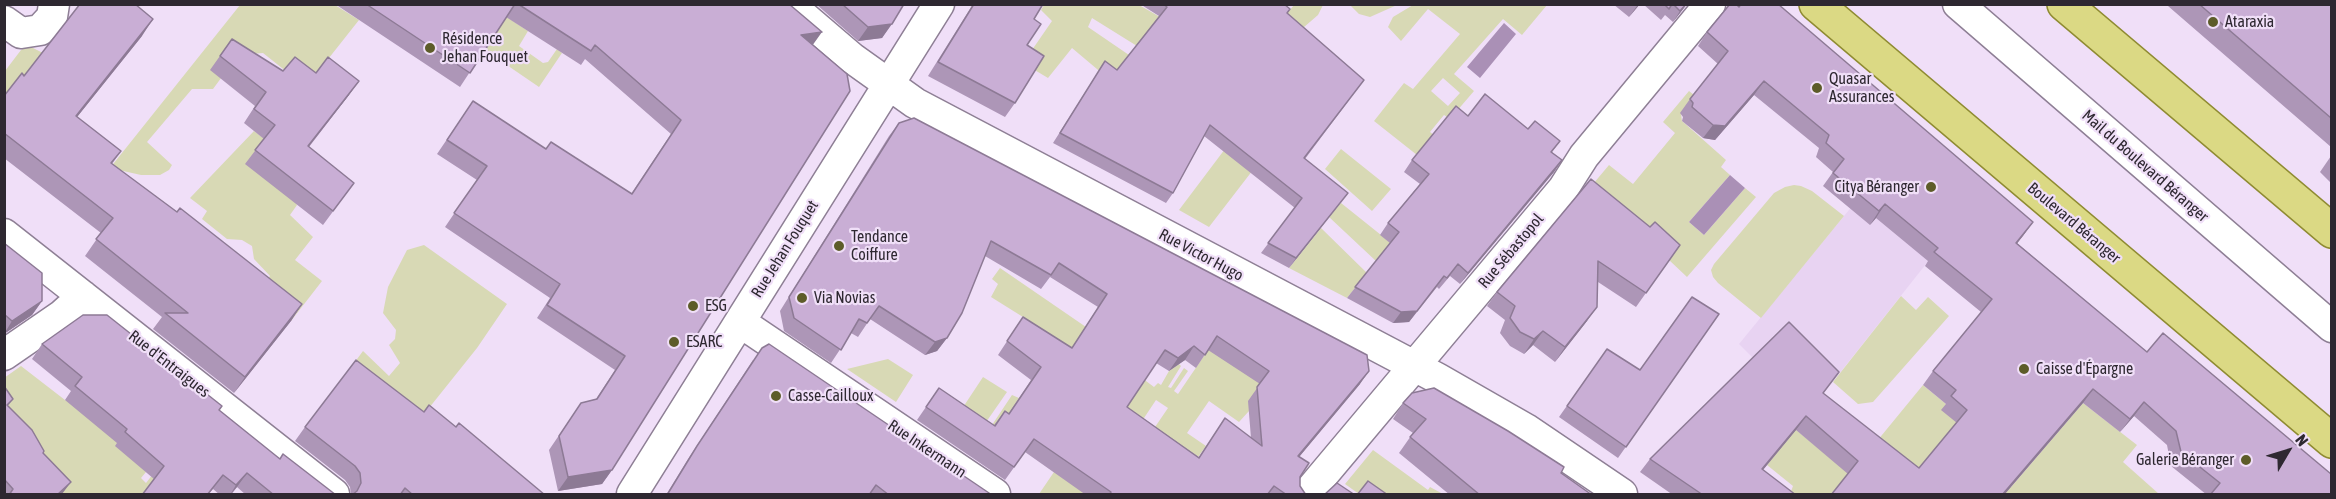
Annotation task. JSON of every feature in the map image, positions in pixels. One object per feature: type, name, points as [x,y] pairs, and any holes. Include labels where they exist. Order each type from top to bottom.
[{"type":"main road","name":"Boulevard Béranger","points":[[1816,4],[2331,441]]},
{"type":"main road","points":[[2064,4],[2331,231]]},
{"type":"street","name":"Rue Victor Hugo","points":[[789,4],[888,86],[915,104],[1414,366],[1526,429],[1622,495]]},
{"type":"street","name":"Rue Jehan Fouquet","points":[[632,495],[939,4]]},
{"type":"street","name":"Rue Sébastopol","points":[[1307,495],[1563,189],[1584,156],[1710,4]]},
{"type":"street","name":"Mail du Boulevard Béranger","points":[[1958,4],[2331,327]]},
{"type":"street","points":[[7,29],[30,33],[39,30],[53,16]]},
{"type":"street","name":"Rue d'Entraigues","points":[[4,234],[334,495]]},
{"type":"street","points":[[4,355],[62,315],[83,296]]},
{"type":"street","name":"Rue Inkermann","points":[[740,322],[995,495]]},
{"type":"shaded area","points":[[1504,23],[1516,34],[1480,78],[1467,67]]},
{"type":"shaded area","points":[[1908,138],[1930,259],[1808,413],[1739,344]]},
{"type":"shaded area","points":[[1730,175],[1745,188],[1704,235],[1689,222]]},
{"type":"green space","points":[[240,5],[335,5],[359,20],[306,87],[263,53],[238,55],[213,89],[192,89],[147,142],[172,165],[169,170],[160,175],[141,175],[110,168]]},
{"type":"green space","points":[[1044,5],[1139,5],[1160,17],[1137,46],[1092,18],[1088,27],[1129,55],[1110,80],[1072,48],[1048,78],[1023,63],[1052,21],[1041,10]]},
{"type":"green space","points":[[1294,5],[1323,5],[1318,15],[1296,34],[1277,26]]},
{"type":"green space","points":[[1350,5],[1397,5],[1370,17],[1359,14]]},
{"type":"green space","points":[[1413,5],[1547,5],[1522,35],[1503,19],[1454,74],[1474,91],[1450,119],[1444,115],[1430,132],[1457,153],[1441,174],[1374,121],[1404,83],[1413,89],[1460,34],[1428,9],[1401,41],[1388,27],[1393,17]],"holes":[[[1443,78],[1460,93],[1448,106],[1431,91]]]},
{"type":"green space","points":[[501,13],[528,31],[519,46],[543,63],[548,62],[557,49],[562,53],[539,87],[479,46]]},
{"type":"green space","points":[[29,46],[43,53],[13,92],[5,97],[5,71],[21,50]]},
{"type":"green space","points":[[1689,91],[1694,95],[1681,114],[1682,121],[1726,160],[1721,167],[1730,175],[1689,222],[1704,235],[1745,188],[1756,197],[1687,277],[1669,260],[1583,196],[1609,165],[1633,184],[1675,133],[1663,122]]},
{"type":"green space","points":[[254,131],[265,139],[297,205],[290,215],[313,237],[295,260],[322,281],[291,321],[257,294],[270,276],[254,259],[252,246],[242,240],[227,239],[202,219],[207,211],[190,198]]},
{"type":"green space","points":[[1228,145],[1256,166],[1209,227],[1179,210]]},
{"type":"green space","points":[[1341,149],[1391,189],[1372,211],[1325,169]]},
{"type":"green space","points":[[1794,185],[1812,191],[1844,216],[1761,318],[1718,283],[1711,270],[1774,193]]},
{"type":"green space","points":[[1341,203],[1391,243],[1377,262],[1329,217]]},
{"type":"green space","points":[[1321,228],[1367,273],[1347,298],[1289,268]]},
{"type":"green space","points":[[424,245],[507,304],[477,348],[405,438],[346,374],[363,351],[389,376],[400,363],[389,345],[395,339],[396,330],[383,313],[388,287],[407,250]]},
{"type":"green space","points":[[1000,268],[1086,327],[1063,361],[1014,330],[1023,317],[991,297],[998,284],[992,279]]},
{"type":"green space","points":[[1901,296],[1916,310],[1928,297],[1949,316],[1873,402],[1858,404],[1833,382]]},
{"type":"green space","points":[[1208,350],[1282,358],[1249,411],[1239,422],[1209,401],[1187,433],[1206,446],[1190,468],[1127,468],[1168,408],[1156,400],[1136,430],[1118,416],[1142,378],[1154,387],[1158,383],[1161,385],[1169,371],[1179,364],[1181,366],[1168,387],[1171,388],[1184,368],[1188,371],[1174,391],[1178,394]]},
{"type":"green space","points":[[888,359],[913,375],[896,402],[847,369]]},
{"type":"green space","points":[[21,366],[65,400],[114,416],[146,472],[141,478],[146,483],[160,465],[198,494],[62,494],[5,436],[4,378]]},
{"type":"green space","points":[[983,377],[1007,392],[966,451],[944,436]]},
{"type":"green space","points":[[1923,385],[1946,404],[1997,456],[1988,468],[2011,487],[2083,403],[2137,445],[2123,462],[2159,494],[1790,494],[1793,486],[1767,465],[1795,429],[1850,474]]},
{"type":"green space","points":[[1012,395],[1019,398],[1000,427],[975,457],[972,455]]},
{"type":"green space","points":[[1373,450],[1428,490],[1430,487],[1443,494],[1359,494],[1345,484]]},
{"type":"green space","points":[[1025,451],[1086,494],[1039,494],[1054,472]]},
{"type":"building","points":[[80,4],[135,4],[153,19],[76,116],[121,151],[111,163],[177,212],[180,208],[302,304],[245,377],[165,313],[188,313],[96,239],[113,218],[4,133],[4,96],[22,73],[24,76]]},
{"type":"building","points":[[366,4],[515,4],[470,73]]},
{"type":"building","points":[[518,4],[789,4],[822,32],[801,35],[847,74],[850,91],[612,470],[568,477],[559,436],[581,403],[597,399],[625,356],[547,305],[560,284],[454,213],[487,166],[447,140],[473,101],[546,149],[551,142],[632,194],[681,120],[595,45],[591,51]]},
{"type":"building","points":[[842,4],[904,4],[892,24],[868,27]]},
{"type":"building","points":[[974,4],[1043,4],[1034,19],[1041,24],[1027,45],[1044,56],[1015,103],[938,62]]},
{"type":"building","points":[[1163,4],[1284,4],[1290,9],[1287,13],[1364,80],[1304,158],[1348,193],[1296,258],[1268,243],[1302,198],[1210,125],[1173,193],[1060,133],[1105,61],[1117,70],[1167,7]]},
{"type":"building","points":[[1673,4],[1686,4],[1680,11]]},
{"type":"building","points":[[1730,4],[1736,4],[1739,7],[1741,4],[1778,4],[2033,222],[2016,243],[2147,352],[2163,333],[2331,474],[2331,495],[2210,495],[2220,483],[2181,452],[2176,431],[2144,402],[2130,419],[2093,389],[2002,495],[1831,495],[1858,461],[1806,416],[1762,469],[1796,495],[1703,495],[1650,459],[1789,322],[1839,372],[1823,393],[1919,468],[1967,410],[1951,396],[1956,390],[1933,371],[1992,299],[1934,252],[1938,248],[1885,204],[1879,211],[1833,173],[1844,159],[1826,143],[1829,135],[1764,81],[1725,126],[1713,125],[1692,107],[1693,103],[1690,99],[1728,51],[1707,32]]},
{"type":"building","points":[[2199,4],[2331,4],[2331,118]]},
{"type":"building","points":[[232,39],[283,71],[295,57],[316,73],[328,57],[359,81],[308,146],[354,183],[333,211],[255,150],[275,125],[254,109],[266,92],[220,56]]},
{"type":"building","points":[[1485,94],[1528,129],[1535,121],[1560,141],[1551,152],[1562,160],[1468,273],[1458,264],[1447,278],[1444,276],[1417,311],[1401,312],[1355,287],[1399,232],[1388,223],[1429,174],[1412,160],[1456,106],[1468,116]]},
{"type":"building","points":[[914,118],[1367,355],[1369,371],[1298,456],[1309,463],[1300,477],[1300,486],[1306,495],[1287,495],[1274,486],[1267,495],[1109,495],[1111,492],[1034,439],[1014,467],[926,407],[939,388],[995,426],[1005,411],[1009,414],[1041,367],[1007,341],[1023,317],[1072,348],[1107,294],[1059,263],[1051,275],[991,241],[962,313],[947,338],[935,342],[879,306],[867,323],[859,319],[841,350],[794,318],[789,297],[899,123]],"holes":[[[1217,336],[1269,371],[1257,387],[1262,446],[1225,418],[1199,458],[1127,407],[1165,350],[1178,358],[1194,346],[1205,355]]]},
{"type":"building","points":[[1591,179],[1650,227],[1655,222],[1680,245],[1646,293],[1598,261],[1597,307],[1565,347],[1543,331],[1534,339],[1520,332],[1510,318],[1515,306],[1497,292]]},
{"type":"building","points":[[4,243],[42,273],[42,301],[12,321],[4,314]]},
{"type":"building","points":[[1692,297],[1719,314],[1626,447],[1567,406],[1607,349],[1640,370]]},
{"type":"building","points":[[83,315],[107,315],[222,406],[219,410],[280,459],[283,454],[336,495],[274,495],[247,473],[236,485],[223,475],[207,495],[142,495],[164,466],[125,432],[127,429],[75,386],[82,377],[42,344]]},
{"type":"building","points":[[769,344],[992,495],[889,495],[876,485],[869,495],[667,495],[762,348]]},
{"type":"building","points":[[356,360],[424,412],[429,405],[456,427],[459,423],[545,495],[413,495],[405,488],[400,495],[352,495],[361,483],[360,473],[355,466],[305,427]]},
{"type":"building","points":[[4,386],[13,399],[7,405],[32,430],[43,453],[71,482],[57,495],[9,495],[13,489],[4,479]]},
{"type":"building","points":[[1434,388],[1564,467],[1561,473],[1592,495],[1480,495],[1410,437],[1426,419],[1403,403],[1412,393]]},
{"type":"building","points":[[1368,481],[1388,495],[1357,495]]},
{"type":"building","points":[[1337,483],[1355,495],[1324,495]]},
{"type":"place","name":"Ataraxia","points":[[2213,22]]},
{"type":"place","name":"Résidence Jehan Fouquet","points":[[430,48]]},
{"type":"place","name":"Quasar Assurances","points":[[1817,88]]},
{"type":"place","name":"Citya Béranger","points":[[1931,187]]},
{"type":"place","name":"Tendance Coiffure","points":[[839,246]]},
{"type":"place","name":"Via Novias","points":[[802,298]]},
{"type":"place","name":"ESG","points":[[693,306]]},
{"type":"place","name":"ESARC","points":[[674,342]]},
{"type":"place","name":"Caisse d'Épargne","points":[[2024,369]]},
{"type":"place","name":"Casse-Cailloux","points":[[776,396]]},
{"type":"place","name":"Galerie Béranger","points":[[2246,460]]}]
